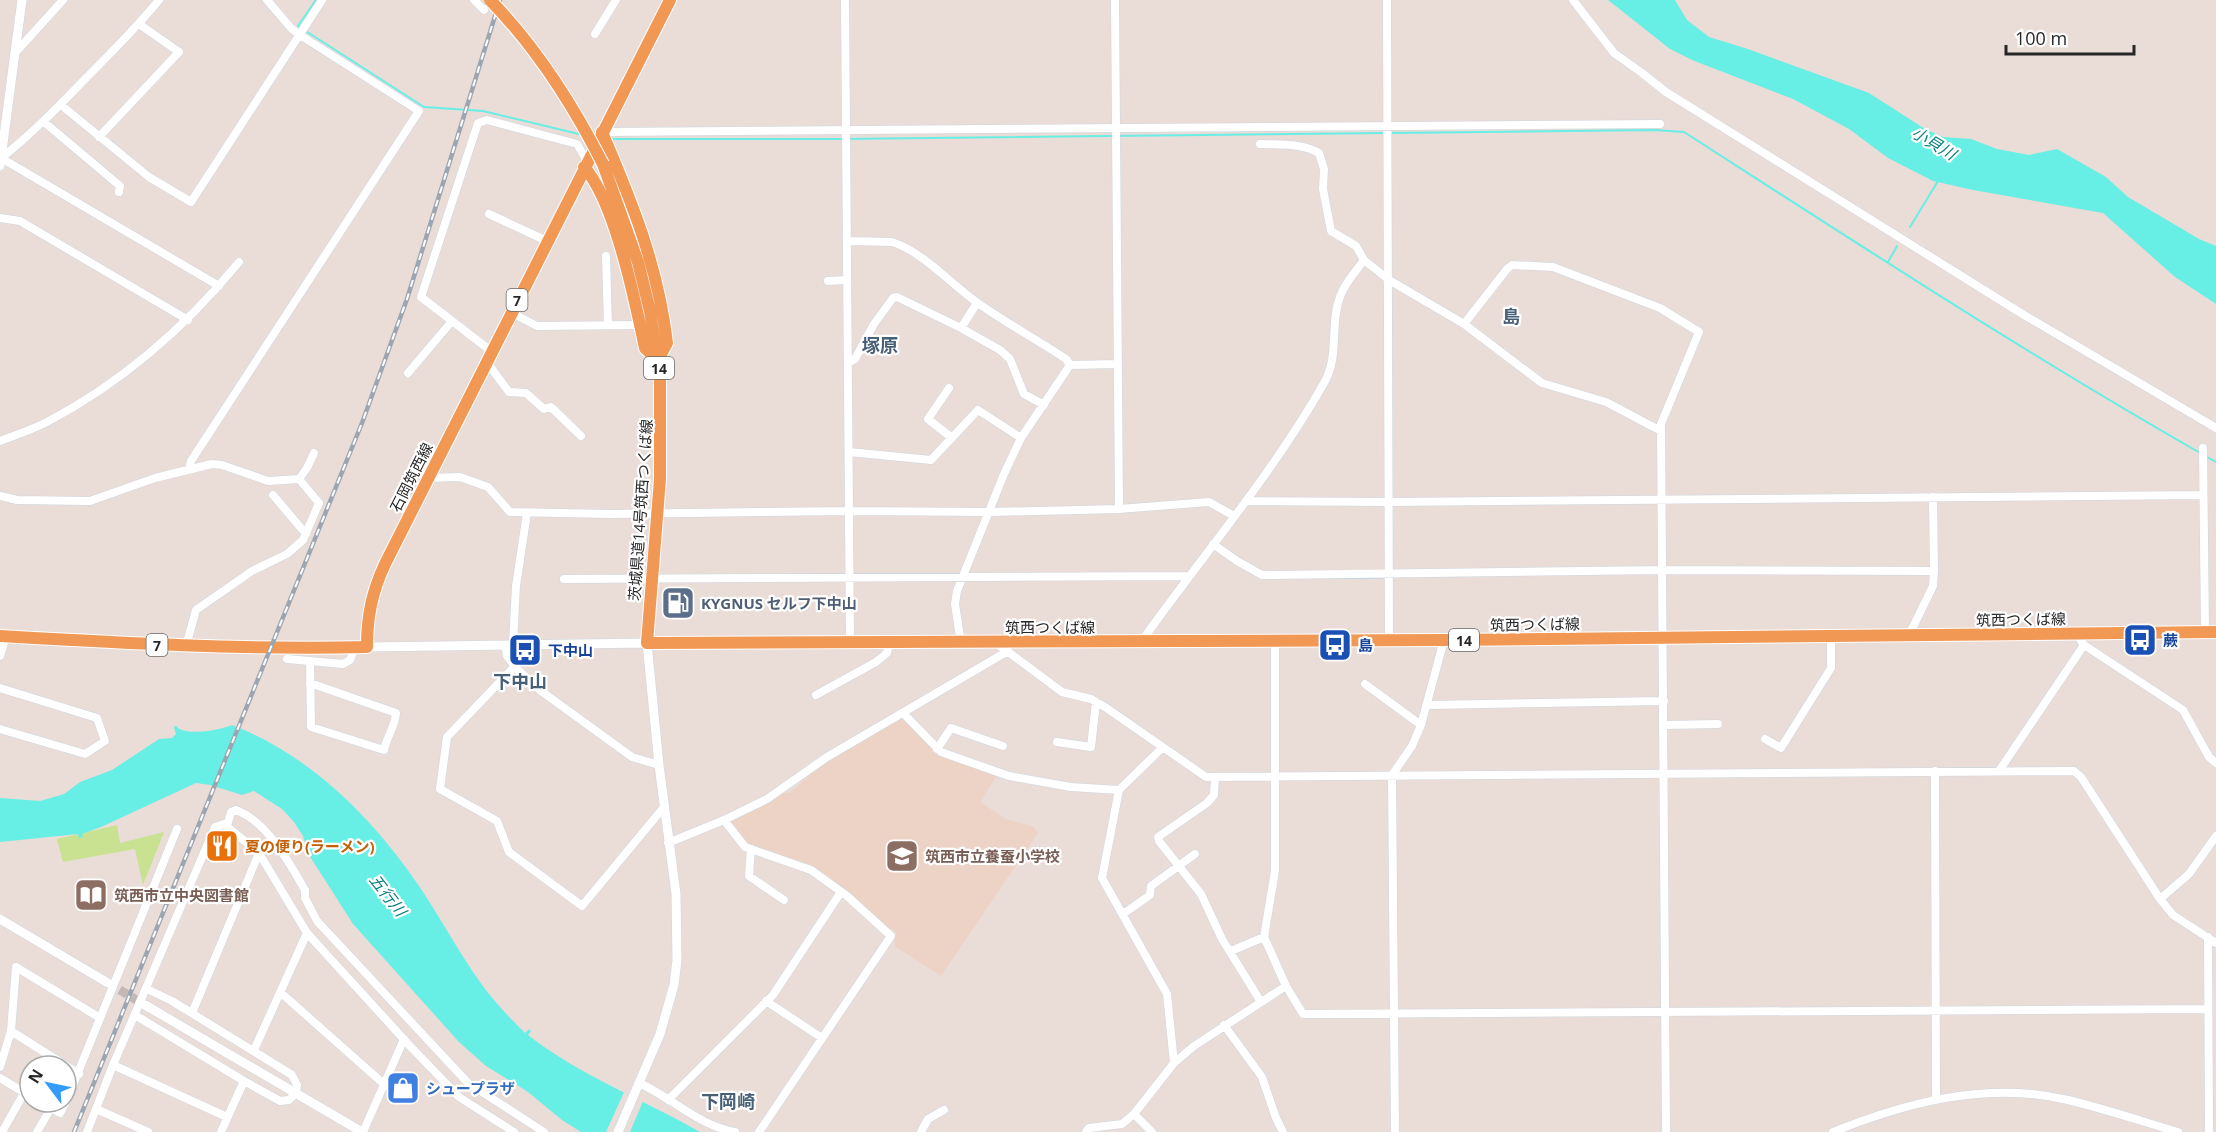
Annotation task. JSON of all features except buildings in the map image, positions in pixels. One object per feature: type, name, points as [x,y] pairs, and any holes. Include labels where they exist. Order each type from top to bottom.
[{"type":"main road","name":"石岡筑西線","points":[[361,647],[375,585],[510,312],[670,0]]},
{"type":"main road","name":"茨城県道14号筑西つくば線","points":[[487,5],[514,27],[575,113],[603,164],[625,220],[638,262],[658,360],[661,432],[647,643]]},
{"type":"main road","points":[[586,164],[615,231],[645,348],[658,360],[668,343],[653,270],[630,196],[602,132]]},
{"type":"main road","name":"筑西つくば線","points":[[647,643],[1444,640],[2210,632]]},
{"type":"main road","name":"7","points":[[3,636],[186,646],[361,647]]},
{"type":"street","points":[[1,156],[3,116],[22,0]]},
{"type":"street","points":[[15,53],[63,0]]},
{"type":"street","points":[[1,156],[20,144],[44,122],[140,24],[159,0]]},
{"type":"street","points":[[189,469],[191,461],[418,111],[283,20],[267,0]]},
{"type":"street","points":[[61,105],[149,177],[191,202],[322,0]]},
{"type":"street","points":[[474,0],[487,5]]},
{"type":"street","points":[[595,34],[616,0]]},
{"type":"street","points":[[845,0],[850,643]]},
{"type":"street","points":[[1115,0],[1119,509]]},
{"type":"street","points":[[1387,0],[1389,640]]},
{"type":"street","points":[[1573,0],[1614,53],[1666,92],[2024,315],[2216,428]]},
{"type":"street","points":[[99,137],[179,52],[140,24]]},
{"type":"street","points":[[581,436],[551,407],[544,409],[526,393],[509,392],[488,356],[452,321],[421,297],[478,123],[487,120],[577,144],[586,164]]},
{"type":"street","points":[[44,122],[120,186],[119,192]]},
{"type":"street","points":[[602,132],[846,136],[1388,130],[1660,124]]},
{"type":"street","points":[[1260,144],[1300,146],[1319,153],[1324,169],[1323,189],[1331,231],[1356,246],[1364,260],[1389,280],[1464,324],[1542,383],[1606,402],[1661,431]]},
{"type":"street","points":[[1,156],[219,286]]},
{"type":"street","points":[[489,214],[547,241]]},
{"type":"street","points":[[0,218],[20,221],[188,320]]},
{"type":"street","points":[[846,241],[898,244],[977,303],[1066,359],[1070,364]]},
{"type":"street","points":[[606,256],[608,325]]},
{"type":"street","points":[[1141,642],[1188,576],[1280,456],[1326,381],[1333,365],[1335,324],[1340,296],[1364,260]]},
{"type":"street","points":[[0,441],[45,423],[104,389],[152,352],[188,320],[239,262]]},
{"type":"street","points":[[1464,324],[1512,265],[1553,267],[1660,308],[1699,332],[1661,424],[1666,1132]]},
{"type":"street","points":[[828,281],[847,280]]},
{"type":"street","points":[[848,363],[855,359],[874,324],[893,298],[903,299],[961,328],[1000,351],[1010,359],[1024,394],[1044,405]]},
{"type":"street","points":[[961,328],[977,303]]},
{"type":"street","points":[[510,312],[537,326],[640,325]]},
{"type":"street","points":[[408,374],[452,321]]},
{"type":"street","points":[[1070,364],[1117,364]]},
{"type":"street","points":[[961,643],[955,604],[957,591],[1004,474],[1022,438],[1070,364]]},
{"type":"street","points":[[949,388],[928,419],[952,438]]},
{"type":"street","points":[[849,452],[930,460],[978,410],[1022,438]]},
{"type":"street","points":[[299,479],[314,453]]},
{"type":"street","points":[[2204,453],[2210,632]]},
{"type":"street","points":[[0,496],[17,500],[90,501],[155,478],[212,465],[222,465],[268,481],[299,479]]},
{"type":"street","points":[[428,478],[460,477],[488,487],[510,512],[527,513],[989,512],[1119,509],[1209,502],[1234,516]]},
{"type":"street","points":[[186,646],[196,610],[252,571],[287,554],[303,540],[319,503],[299,479]]},
{"type":"street","points":[[273,495],[306,534]]},
{"type":"street","points":[[1246,501],[1390,502],[2204,495]]},
{"type":"street","points":[[1909,635],[1933,586],[1933,498]]},
{"type":"street","points":[[527,513],[507,656],[541,690],[632,757],[659,765]]},
{"type":"street","points":[[1213,544],[1262,575],[1663,570],[1934,572]]},
{"type":"street","points":[[564,579],[1188,576]]},
{"type":"street","points":[[2077,634],[2084,645],[2182,710],[2209,757],[2216,763]]},
{"type":"street","points":[[0,656],[3,636]]},
{"type":"street","points":[[1765,739],[1781,748],[1832,668],[1831,636]]},
{"type":"street","points":[[1275,640],[1275,871],[1264,937],[1286,986],[1303,1014],[2208,1009]]},
{"type":"street","points":[[1395,1132],[1392,775],[1412,746],[1421,725],[1444,640]]},
{"type":"street","points":[[996,642],[1062,692],[1096,702],[1206,777],[2074,771],[2081,777],[2160,899],[2173,915],[2216,943]]},
{"type":"street","points":[[287,659],[343,664],[350,660],[361,647],[647,643],[668,843],[676,894],[678,960],[668,1010],[618,1132]]},
{"type":"street","points":[[816,695],[876,662],[887,653],[890,643]]},
{"type":"street","points":[[1999,771],[2084,645]]},
{"type":"street","points":[[668,843],[767,799],[827,757],[1008,651]]},
{"type":"street","points":[[310,661],[310,683],[311,727],[384,750],[387,736],[395,724],[396,713],[310,683]]},
{"type":"street","points":[[515,666],[447,737],[440,789],[497,820],[509,852],[582,906],[664,807]]},
{"type":"street","points":[[1365,684],[1421,725]]},
{"type":"street","points":[[0,688],[97,718],[105,741],[85,754],[0,729]]},
{"type":"street","points":[[1428,705],[1664,701]]},
{"type":"street","points":[[1057,742],[1091,747],[1096,702]]},
{"type":"street","points":[[903,713],[941,752],[1009,776],[1071,787],[1119,790]]},
{"type":"street","points":[[1664,725],[1718,724]]},
{"type":"street","points":[[938,749],[951,728],[1003,746]]},
{"type":"street","points":[[1162,748],[1119,790],[1101,878],[1167,994],[1174,1064]]},
{"type":"street","points":[[1935,771],[1936,1099]]},
{"type":"street","points":[[1215,777],[1214,795],[1208,803],[1158,837],[1201,894],[1222,939],[1261,1002]]},
{"type":"street","points":[[227,826],[231,812],[236,810],[251,819],[274,840],[305,890],[305,898],[316,919],[459,1097],[514,1132]]},
{"type":"street","points":[[724,820],[745,847],[811,870],[841,892],[891,936],[759,1132]]},
{"type":"street","points":[[87,1132],[113,1065],[215,827],[224,824],[259,853],[305,930],[413,1040],[468,1083],[544,1132]]},
{"type":"street","points":[[10,1031],[79,1074],[177,829]]},
{"type":"street","points":[[2160,899],[2189,874],[2216,837]]},
{"type":"street","points":[[751,849],[749,876],[784,900]]},
{"type":"street","points":[[192,1013],[259,853]]},
{"type":"street","points":[[1123,914],[1149,895],[1151,886],[1195,854]]},
{"type":"street","points":[[668,1100],[773,995],[841,892]]},
{"type":"street","points":[[0,918],[108,983]]},
{"type":"street","points":[[254,1050],[305,930],[316,919]]},
{"type":"street","points":[[1231,951],[1264,937]]},
{"type":"street","points":[[2208,937],[2209,1132]]},
{"type":"street","points":[[0,1067],[10,1031],[16,967],[100,1018]]},
{"type":"street","points":[[1086,1132],[1089,1128],[1122,1124],[1134,1114],[1174,1064],[1194,1046],[1286,986]]},
{"type":"street","points":[[135,1015],[244,1082],[280,1101],[289,1100],[296,1093],[297,1085],[292,1075],[254,1050],[147,988]]},
{"type":"street","points":[[280,992],[385,1085]]},
{"type":"street","points":[[766,1001],[822,1038]]},
{"type":"street","points":[[145,1005],[363,1132],[385,1085],[413,1040]]},
{"type":"street","points":[[1224,1026],[1262,1077],[1283,1132]]},
{"type":"street","points":[[113,1065],[227,1117]]},
{"type":"street","points":[[0,1078],[18,1089]]},
{"type":"street","points":[[221,1132],[244,1082]]},
{"type":"street","points":[[638,1085],[724,1130],[735,1132]]},
{"type":"street","points":[[1833,1132],[1871,1117],[1936,1099],[1989,1093],[2029,1094],[2067,1100],[2178,1132]]},
{"type":"street","points":[[2,1132],[18,1108]]},
{"type":"street","points":[[96,1109],[139,1130],[148,1132]]},
{"type":"street","points":[[921,1132],[928,1119],[944,1110]]},
{"type":"street","points":[[37,1132],[48,1114]]},
{"type":"street","points":[[1134,1114],[1152,1132]]},
{"type":"shaded area","name":"筑西市立養蚕小学校","points":[[900,719],[904,720],[940,756],[997,775],[980,802],[1006,819],[1034,827],[1038,833],[941,976],[896,947],[894,938],[897,933],[890,928],[889,930],[814,868],[750,845],[731,822],[784,793],[789,793],[810,776],[810,773],[829,760]]},
{"type":"green space","points":[[117,825],[120,843],[164,832],[143,885],[135,849],[63,862],[57,839]]},
{"type":"water","name":"小貝川","points":[[1608,0],[1675,0],[1687,20],[1709,37],[1869,93],[1925,129],[1943,137],[1971,139],[1997,149],[2029,155],[2057,149],[2106,177],[2128,197],[2199,239],[2216,246],[2216,304],[2175,277],[2103,213],[1933,181],[1888,158],[1849,129],[1793,99],[1692,60],[1670,49]]},
{"type":"water","name":"五行川","points":[[232,725],[261,738],[313,771],[360,813],[381,836],[419,886],[485,989],[525,1033],[529,1029],[531,1031],[528,1035],[569,1063],[700,1132],[581,1132],[562,1120],[528,1092],[486,1066],[459,1042],[353,924],[309,855],[303,836],[294,822],[282,809],[254,791],[242,795],[196,783],[82,834],[83,837],[79,838],[78,834],[0,842],[0,798],[40,801],[64,794],[80,782],[112,770],[159,739],[172,738],[176,734],[174,727],[176,726],[194,732]]},
{"type":"pier","points":[[625,1090],[644,1099],[630,1132],[606,1132]]},
{"type":"waterway","points":[[316,0],[298,26],[424,107],[483,111],[583,135]]},
{"type":"waterway","points":[[1391,133],[1655,130],[1684,132],[2005,337],[2202,454]]},
{"type":"waterway","points":[[611,139],[1385,133]]},
{"type":"waterway","points":[[1910,227],[1938,181]]},
{"type":"waterway","points":[[1888,262],[1897,246]]},
{"type":"waterway","points":[[2207,457],[2216,462]]},
{"type":"tunnel","points":[[108,983],[145,1005]]},
{"type":"railway","points":[[74,1132],[362,423],[407,299],[500,0]]},
{"type":"place","name":"KYGNUS セルフ下中山","points":[[678,603]]},
{"type":"place","name":"蕨","points":[[2140,640]]},
{"type":"place","name":"島","points":[[1335,645]]},
{"type":"place","name":"下中山","points":[[525,650]]},
{"type":"place","name":"夏の便り(ラーメン)","points":[[222,846]]},
{"type":"place","name":"筑西市立養蚕小学校","points":[[902,856]]},
{"type":"place","name":"筑西市立中央図書館","points":[[91,895]]},
{"type":"place","name":"シュープラザ","points":[[403,1088]]},
{"type":"district","name":"島","points":[[1511,316]]},
{"type":"district","name":"塚原","points":[[880,345]]},
{"type":"district","name":"下中山","points":[[520,681]]},
{"type":"district","name":"下岡崎","points":[[728,1101]]}]
